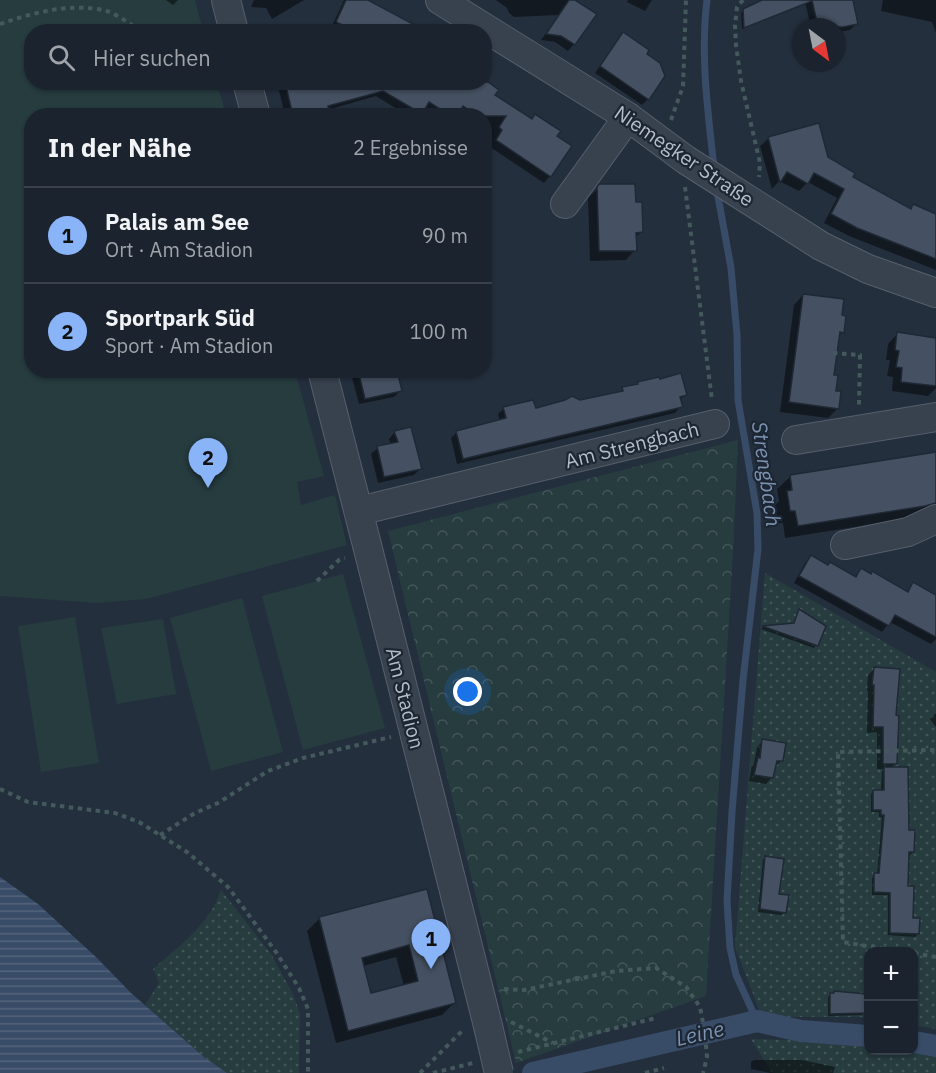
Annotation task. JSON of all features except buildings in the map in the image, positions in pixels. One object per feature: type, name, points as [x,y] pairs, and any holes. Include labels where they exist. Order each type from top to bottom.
[{"type":"street","points":[[226,0],[232,24]]},
{"type":"street","name":"Niemegker Straße","points":[[441,0],[479,24]]},
{"type":"street","name":"Niemegker Straße","points":[[492,32],[628,117],[686,160],[821,246],[868,269],[936,292]]},
{"type":"street","points":[[249,90],[254,108]]},
{"type":"street","points":[[565,204],[628,117]]},
{"type":"street","name":"Am Stadion","points":[[324,378],[479,987],[495,1063]]},
{"type":"street","points":[[796,440],[936,417]]},
{"type":"street","name":"Am Strengbach","points":[[359,511],[716,424]]},
{"type":"street","points":[[845,544],[908,532],[936,519]]},
{"type":"path","points":[[668,127],[683,86],[686,0]]},
{"type":"path","points":[[743,0],[737,7],[736,45],[741,81],[760,163],[759,178]]},
{"type":"path","points":[[0,24],[27,15],[71,8],[105,10],[130,24]]},
{"type":"path","name":"Am Strengbach","points":[[686,160],[684,184],[716,424]]},
{"type":"path","points":[[832,353],[860,355],[859,430]]},
{"type":"path","points":[[317,581],[339,560],[369,549]]},
{"type":"path","points":[[160,835],[195,813],[218,803],[268,771],[303,758],[414,732]]},
{"type":"path","points":[[876,947],[843,942],[838,752],[936,750]]},
{"type":"path","points":[[0,789],[28,802],[115,813],[139,822],[187,852],[228,887],[276,952],[299,988],[308,1009],[308,1073]]},
{"type":"path","points":[[918,954],[936,957]]},
{"type":"path","points":[[479,987],[524,990],[616,971],[656,968],[686,987],[700,1007],[707,1057],[703,1073]]},
{"type":"path","points":[[433,1073],[495,1063],[656,1018]]},
{"type":"path","points":[[645,1073],[664,1068]]},
{"type":"green space","points":[[0,0],[195,0],[201,24],[24,24],[24,90],[219,90],[224,108],[24,108],[24,378],[297,378],[324,476],[297,482],[301,505],[335,495],[347,545],[146,599],[97,603],[0,596]]},
{"type":"green space","points":[[738,440],[706,996],[516,1063],[388,531]]},
{"type":"green space","points":[[765,573],[936,672],[936,1029],[918,1026],[918,947],[864,947],[864,1018],[762,1017],[735,947]]},
{"type":"green space","points":[[343,574],[385,728],[303,750],[262,596]]},
{"type":"green space","points":[[242,598],[283,752],[211,771],[170,618]]},
{"type":"green space","points":[[75,617],[99,763],[41,772],[18,626]]},
{"type":"green space","points":[[163,619],[176,694],[117,704],[101,628]]},
{"type":"green space","points":[[221,890],[271,954],[292,992],[300,1013],[299,1073],[227,1073],[204,1057],[145,1005],[159,983],[153,969],[202,924]]},
{"type":"green space","points":[[751,1039],[864,1044],[864,1055],[918,1055],[918,1051],[936,1054],[936,1073],[772,1073]]},
{"type":"water","points":[[0,877],[38,904],[131,993],[204,1057],[227,1073],[0,1073]]},
{"type":"waterway","name":"Strengbach","points":[[707,0],[704,42],[707,105],[714,168]]},
{"type":"waterway","name":"Strengbach","points":[[717,191],[731,268],[737,335],[738,400],[757,513],[758,549],[743,680],[727,901],[730,948],[736,975],[757,1021]]},
{"type":"waterway","name":"Leine","points":[[533,1073],[757,1021],[801,1031],[864,1036]]},
{"type":"waterway","name":"Leine","points":[[918,1043],[936,1046]]},
{"type":"place","name":"Sportpark Süd","points":[[208,488]]},
{"type":"place","name":"Palais am See","points":[[431,969]]}]
